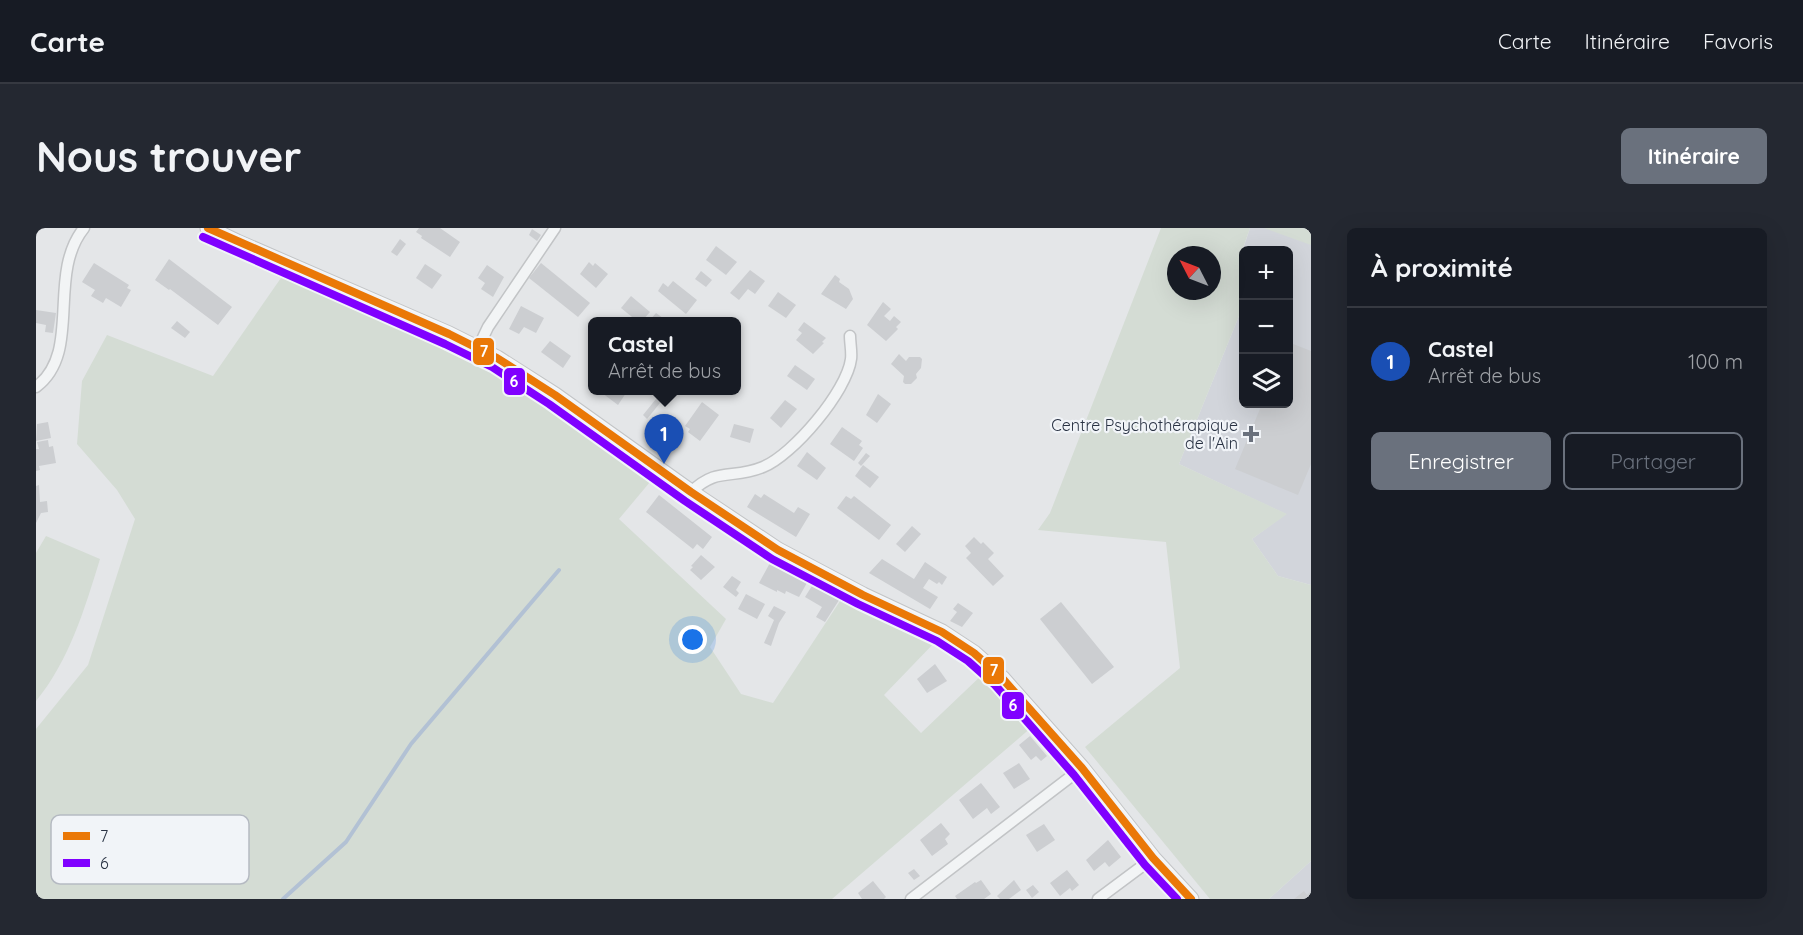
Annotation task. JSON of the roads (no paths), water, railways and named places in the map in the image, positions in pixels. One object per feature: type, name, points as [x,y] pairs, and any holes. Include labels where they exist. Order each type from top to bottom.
[{"type":"main road","points":[[213,229],[478,348],[514,368],[769,544],[817,572],[942,632],[974,653],[1002,678],[1082,768],[1153,858],[1191,899]]},
{"type":"main road","points":[[1153,858],[1180,899]]},
{"type":"street","points":[[36,387],[47,378],[57,359],[61,341],[66,266],[72,245],[84,228]]},
{"type":"street","points":[[478,348],[488,327],[555,228]]},
{"type":"street","points":[[691,492],[703,481],[718,474],[739,474],[764,467],[806,434],[845,379],[852,358],[850,336]]},
{"type":"street","points":[[911,899],[1082,768]]},
{"type":"street","points":[[1098,899],[1153,858]]},
{"type":"waterway","points":[[283,899],[346,842],[411,744],[559,570]]},
{"type":"place","name":"Centre Psychothérapique de l'Ain","points":[[1251,434]]},
{"type":"place","name":"Castel","points":[[664,464]]}]
